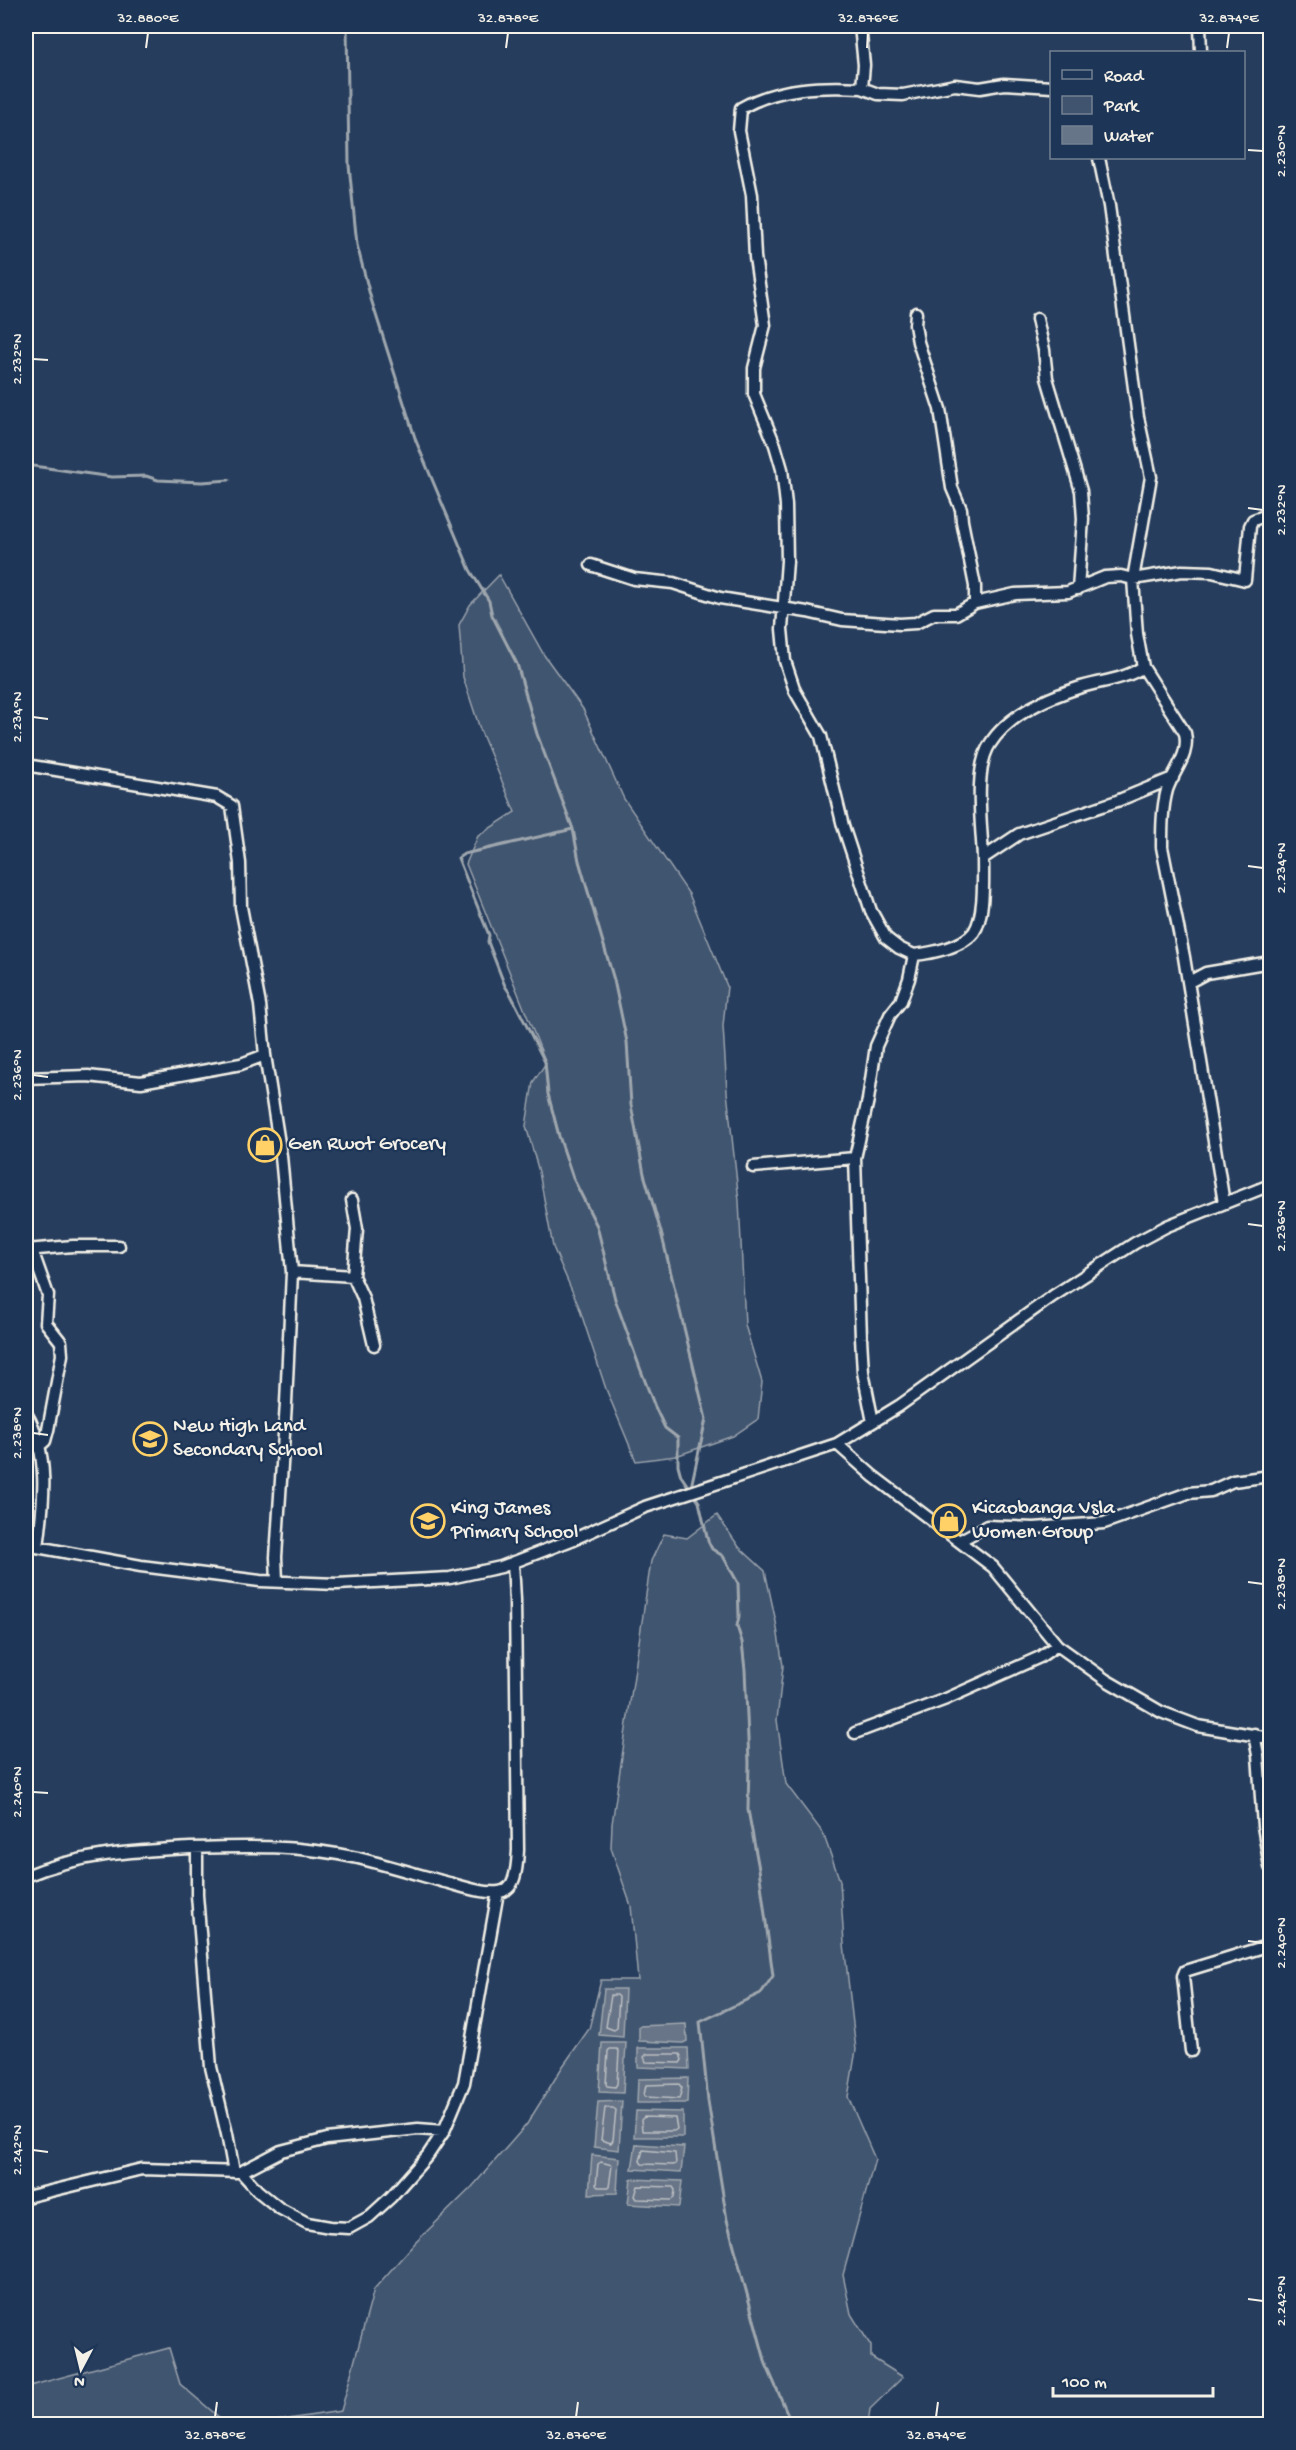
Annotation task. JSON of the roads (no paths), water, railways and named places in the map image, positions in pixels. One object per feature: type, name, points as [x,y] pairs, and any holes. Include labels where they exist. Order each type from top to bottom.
[{"type":"street","points":[[860,26],[864,65],[862,88]]},
{"type":"street","points":[[1200,26],[1201,51]]},
{"type":"street","points":[[1050,87],[1004,84],[980,88],[955,85],[903,95],[878,94],[862,88],[816,87],[786,91],[754,100],[741,108],[739,117],[739,130],[752,195],[755,257],[765,325],[752,382],[754,394],[775,445],[782,469],[787,540],[782,628],[785,661],[795,691],[821,736],[843,826],[859,868],[868,904],[879,929],[886,938],[899,948],[914,955],[933,952],[963,941],[974,932],[982,899],[981,780],[990,744],[1020,716],[1049,699],[1086,685],[1135,672],[1143,667]]},
{"type":"street","points":[[1099,159],[1109,206],[1138,417],[1151,477],[1133,579],[1137,634],[1143,667],[1185,733],[1187,744],[1184,756],[1167,790],[1162,847],[1189,982],[1224,1203]]},
{"type":"street","points":[[916,313],[915,325],[918,342],[940,409],[952,488],[961,509],[975,586],[975,603]]},
{"type":"street","points":[[1037,319],[1047,378],[1081,491],[1083,519],[1078,589]]},
{"type":"street","points":[[591,565],[634,579],[673,583],[720,598],[842,620],[916,623],[934,614],[951,615],[975,603],[1015,594],[1068,592],[1105,577],[1121,576],[1133,579],[1182,572],[1212,572],[1245,580],[1250,525],[1253,520],[1270,514]]},
{"type":"street","points":[[26,765],[217,797],[232,806],[240,863],[241,907],[260,1005],[265,1055],[281,1156],[292,1272],[276,1557],[277,1581]]},
{"type":"street","points":[[983,858],[1019,834],[1117,801],[1173,778]]},
{"type":"street","points":[[873,1422],[862,1361],[855,1158],[868,1100],[876,1046],[890,1015],[901,1001],[914,955]]},
{"type":"street","points":[[1189,982],[1206,973],[1270,962]]},
{"type":"street","points":[[26,1078],[88,1076],[141,1082],[241,1064],[265,1055]]},
{"type":"street","points":[[753,1167],[855,1158]]},
{"type":"street","points":[[26,1545],[141,1566],[213,1576],[337,1584],[450,1578],[513,1562],[574,1539],[645,1507],[837,1444],[873,1422],[1043,1303],[1136,1243],[1167,1226],[1270,1185]]},
{"type":"street","points":[[352,1200],[357,1229],[353,1276],[363,1298],[374,1345]]},
{"type":"street","points":[[38,1447],[45,1441],[48,1430],[62,1355],[61,1342],[46,1323],[48,1295],[29,1250],[73,1246],[118,1246]]},
{"type":"street","points":[[292,1272],[353,1276]]},
{"type":"street","points":[[26,1413],[32,1424],[44,1462],[38,1548]]},
{"type":"street","points":[[837,1444],[873,1476],[993,1567],[1057,1645],[1106,1680],[1161,1712],[1198,1726],[1270,1738]]},
{"type":"street","points":[[959,1541],[987,1526],[1034,1528],[1104,1523],[1188,1493],[1211,1491],[1233,1481],[1270,1476]]},
{"type":"street","points":[[26,1876],[54,1865],[94,1856],[197,1848],[261,1846],[312,1849],[360,1859],[468,1888],[498,1892],[507,1889],[513,1880],[518,1850],[513,1562]]},
{"type":"street","points":[[855,1733],[946,1699],[1040,1657],[1057,1645]]},
{"type":"street","points":[[1254,1734],[1259,1764],[1263,1826],[1270,1867]]},
{"type":"street","points":[[197,1848],[197,1896],[211,2067],[237,2172],[279,2208],[308,2223],[349,2228],[369,2217],[391,2197],[428,2155],[444,2131],[464,2083],[498,1892]]},
{"type":"street","points":[[1191,2051],[1183,1976],[1185,1971],[1270,1945]]},
{"type":"street","points":[[26,2197],[142,2169],[237,2172],[281,2151],[327,2139],[418,2129],[444,2131]]},
{"type":"water","points":[[604,1989],[625,1989],[623,2037],[599,2035]]},
{"type":"water","points":[[686,2024],[687,2041],[683,2043],[639,2041],[639,2026]]},
{"type":"water","points":[[602,2043],[626,2043],[623,2093],[599,2092]]},
{"type":"water","points":[[638,2048],[688,2048],[689,2069],[638,2067]]},
{"type":"water","points":[[688,2078],[687,2103],[637,2103],[638,2079]]},
{"type":"water","points":[[622,2101],[619,2150],[594,2147],[598,2102]]},
{"type":"water","points":[[636,2111],[683,2112],[683,2137],[634,2137]]},
{"type":"water","points":[[636,2144],[684,2147],[681,2172],[632,2169]]},
{"type":"water","points":[[592,2155],[619,2158],[617,2193],[589,2194]]},
{"type":"water","points":[[631,2179],[682,2181],[679,2207],[628,2204]]},
{"type":"waterway","points":[[347,26],[349,165],[357,245],[371,299],[416,441],[470,570],[489,601],[492,615],[517,664],[537,734],[573,829],[464,854],[458,858],[489,935],[488,942],[505,986],[545,1062],[548,1094],[559,1136],[573,1178],[597,1226],[615,1299],[655,1407],[665,1428],[678,1438],[678,1465],[681,1476],[699,1502],[712,1549],[723,1556],[738,1583],[737,1626],[742,1642],[745,1670],[749,1762],[748,1810],[759,1869],[773,1976],[761,1993],[700,2022],[708,2101],[727,2220],[766,2364],[792,2424]]},
{"type":"waterway","points":[[26,465],[112,477],[146,476],[158,480],[202,482],[229,480]]},
{"type":"waterway","points":[[573,829],[579,861],[614,980],[627,1042],[631,1105],[644,1174],[661,1232],[706,1419],[691,1487]]},
{"type":"place","name":"Gen Rwot Grocery","points":[[265,1145]]},
{"type":"place","name":"New High Land Secondary School","points":[[150,1439]]},
{"type":"place","name":"King James Primary School","points":[[428,1521]]},
{"type":"place","name":"Kicaobanga Vsla Women Group","points":[[949,1521]]}]
